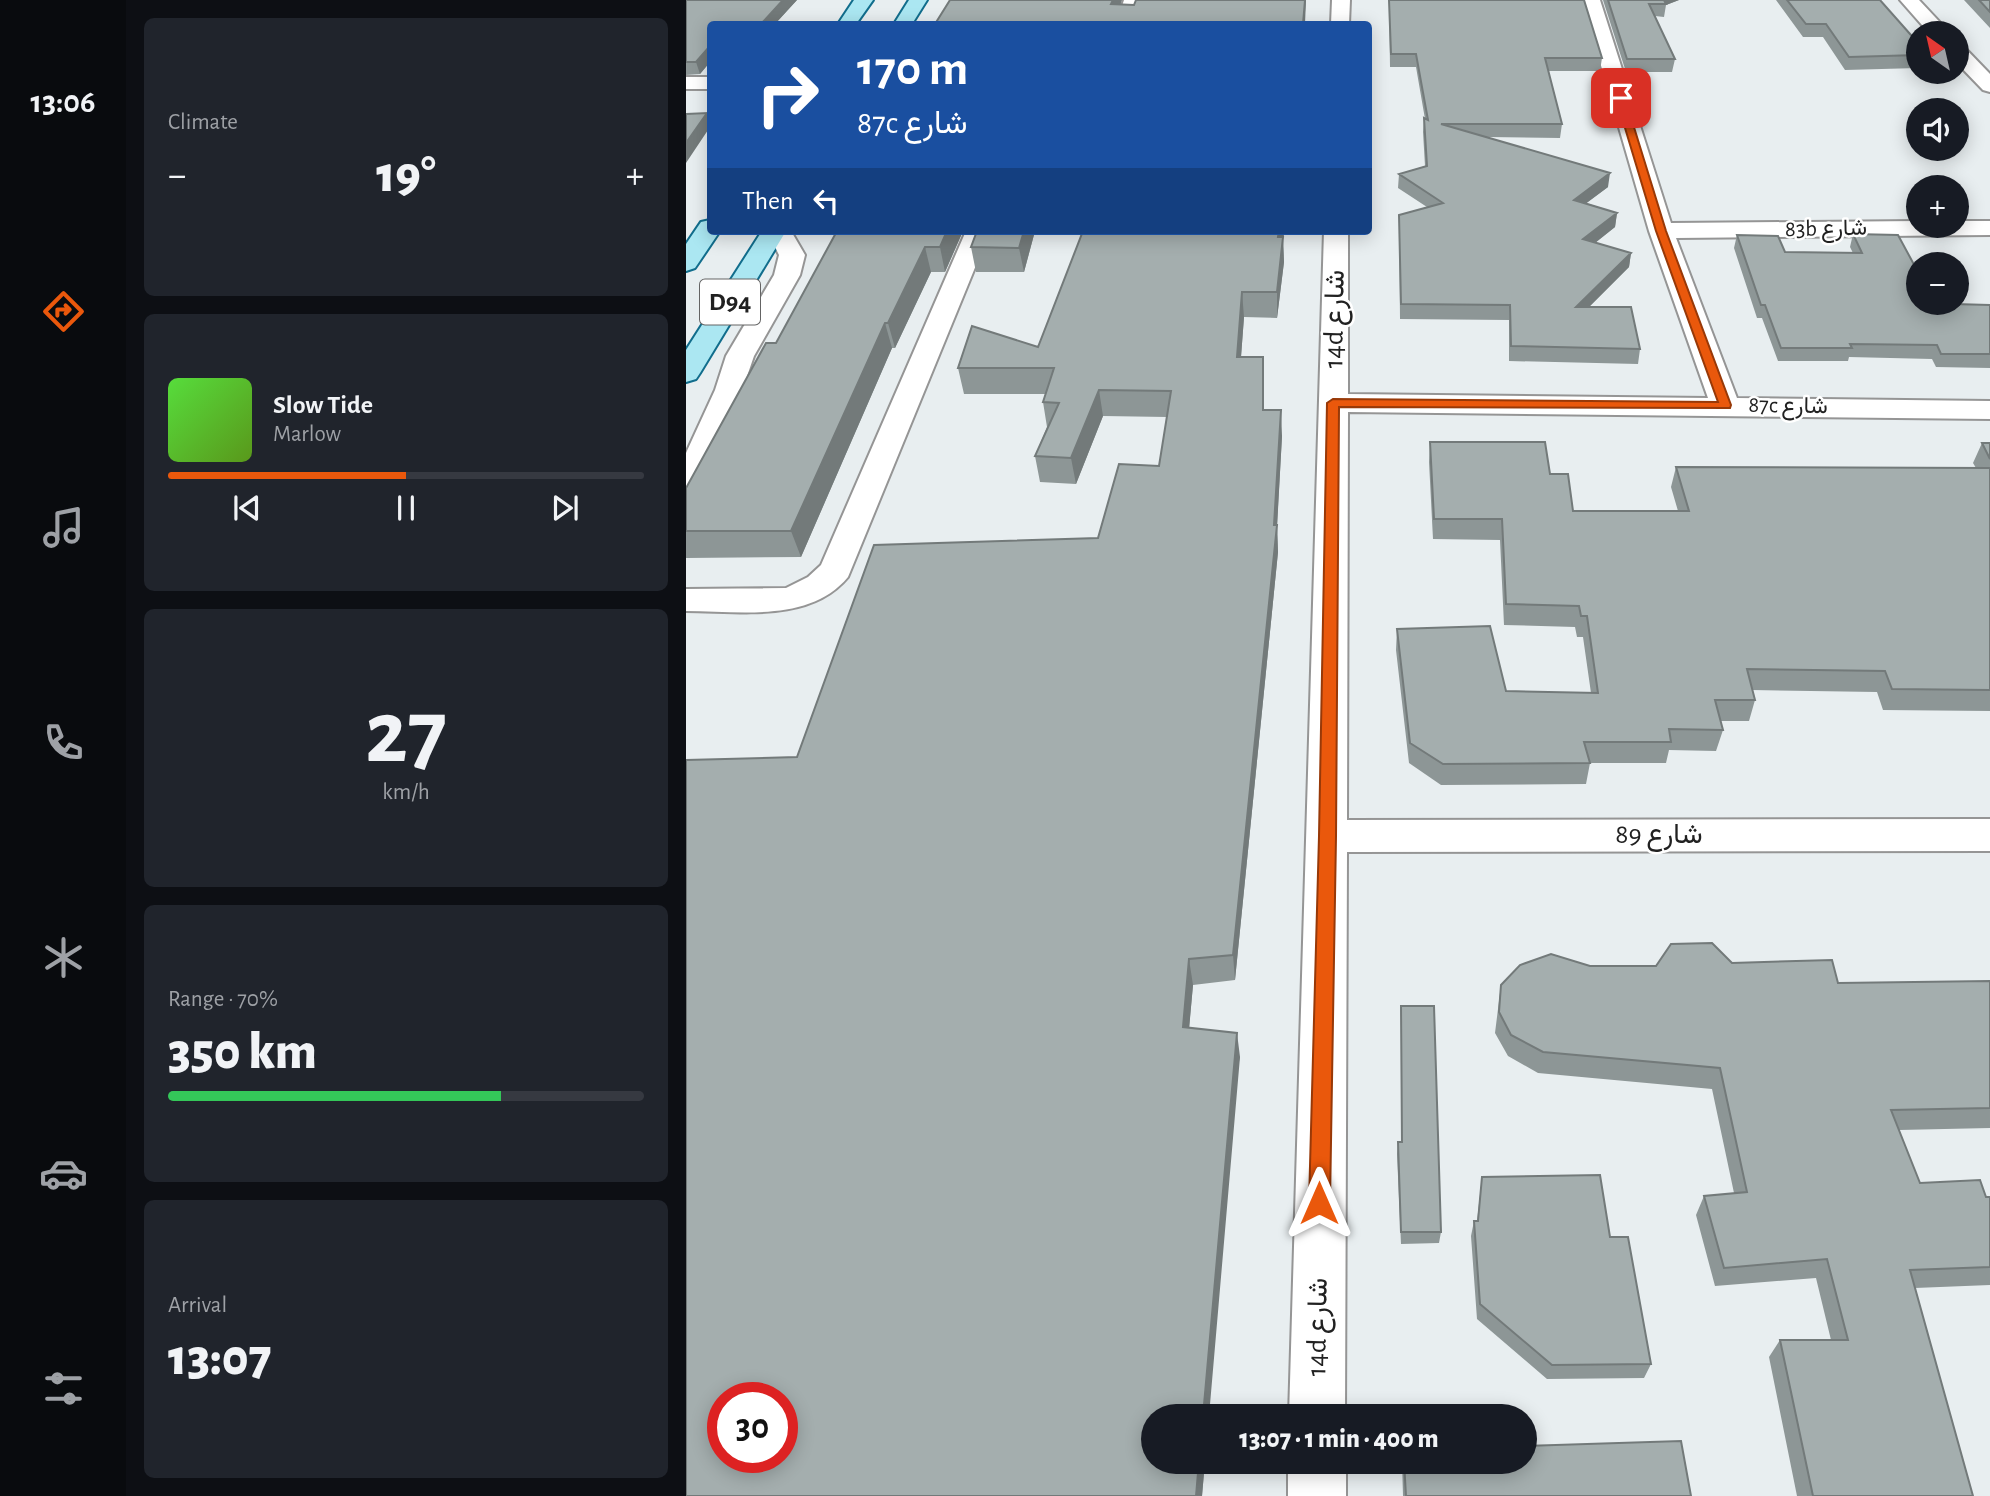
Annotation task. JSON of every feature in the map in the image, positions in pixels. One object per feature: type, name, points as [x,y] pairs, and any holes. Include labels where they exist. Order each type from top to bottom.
[{"type":"main road","points":[[849,21],[864,0]]},
{"type":"main road","points":[[905,21],[918,0]]},
{"type":"main road","name":"D94","points":[[686,263],[707,232]]},
{"type":"main road","name":"D94","points":[[686,373],[774,235]]},
{"type":"street","points":[[1127,21],[1133,0]]},
{"type":"street","points":[[1340,21],[1341,0]]},
{"type":"street","points":[[1591,0],[1661,231],[1725,405]]},
{"type":"street","points":[[1909,0],[1929,21]]},
{"type":"street","points":[[1969,64],[1990,86]]},
{"type":"street","points":[[686,83],[707,83]]},
{"type":"street","name":"83b شارع","points":[[1661,231],[1990,228]]},
{"type":"street","points":[[686,479],[722,413],[740,356],[787,275],[792,255],[780,235]]},
{"type":"street","points":[[686,600],[787,599],[803,595],[828,579],[836,569],[976,235]]},
{"type":"street","name":"14d شارع","points":[[1317,1404],[1336,235]]},
{"type":"street","name":"87c شارع","points":[[1333,403],[1725,405],[1990,410]]},
{"type":"street","name":"شارع 89","points":[[1328,836],[1990,835]]},
{"type":"street","points":[[1317,1474],[1317,1496]]},
{"type":"building","points":[[686,0],[783,0],[764,21],[707,21],[707,49],[696,62],[686,62]]},
{"type":"building","points":[[950,0],[1113,0],[1111,4],[1134,5],[1136,0],[1305,0],[1303,21],[937,21]]},
{"type":"building","points":[[1389,0],[1584,0],[1602,58],[1545,58],[1562,124],[1441,124],[1610,173],[1574,200],[1617,213],[1583,239],[1631,253],[1576,307],[1631,307],[1640,349],[1511,346],[1510,305],[1401,304],[1399,215],[1443,203],[1399,174],[1427,166],[1424,118],[1428,120],[1416,54],[1391,54]]},
{"type":"building","points":[[1608,0],[1664,0],[1666,4],[1649,4],[1675,59],[1627,59]]},
{"type":"building","points":[[1787,0],[1880,0],[1906,29],[1906,55],[1849,57],[1826,24],[1806,24]]},
{"type":"building","points":[[1979,0],[1990,0],[1990,12]]},
{"type":"building","points":[[707,113],[686,143],[686,114]]},
{"type":"building","points":[[1853,234],[1898,235],[1907,252],[1906,315],[1969,315],[1969,304],[1990,305],[1990,354],[1941,354],[1937,345],[1850,344],[1852,348],[1781,348],[1765,305],[1761,305],[1737,235],[1778,236],[1785,252],[1862,253]]},
{"type":"building","points":[[835,235],[945,235],[940,247],[925,247],[888,323],[885,323],[791,531],[686,531],[686,488],[766,343],[776,343]]},
{"type":"building","points":[[976,235],[1023,235],[1019,248],[971,247]]},
{"type":"building","points":[[1081,235],[1283,237],[1277,292],[1242,292],[1237,357],[1263,357],[1263,410],[1281,410],[1274,525],[1277,525],[1233,955],[1189,959],[1183,1027],[1237,1033],[1204,1404],[1141,1404],[1141,1474],[1198,1474],[1196,1496],[686,1496],[686,760],[797,757],[874,545],[1098,538],[1119,464],[1159,466],[1171,391],[1099,390],[1071,458],[1035,456],[1059,403],[1043,402],[1054,368],[958,368],[972,326],[1038,347]]},
{"type":"building","points":[[1430,442],[1545,442],[1550,474],[1568,474],[1573,511],[1689,511],[1676,467],[1990,468],[1990,690],[1892,689],[1885,671],[1747,669],[1755,700],[1715,700],[1723,730],[1669,729],[1671,742],[1584,742],[1590,763],[1443,764],[1410,743],[1397,629],[1490,626],[1506,691],[1598,693],[1587,616],[1581,616],[1579,606],[1506,604],[1502,519],[1434,519]]},
{"type":"building","points":[[1982,443],[1990,443],[1990,459]]},
{"type":"building","points":[[1712,943],[1732,963],[1832,960],[1838,983],[1990,981],[1990,1108],[1891,1110],[1920,1183],[1980,1180],[1986,1197],[1990,1197],[1990,1267],[1910,1270],[1973,1496],[1813,1496],[1780,1340],[1848,1340],[1827,1259],[1724,1268],[1704,1196],[1747,1192],[1720,1068],[1543,1052],[1511,1035],[1499,1012],[1501,985],[1520,965],[1551,954],[1590,966],[1656,966],[1671,944]]},
{"type":"building","points":[[1401,1006],[1434,1006],[1441,1232],[1401,1232],[1398,1142],[1402,1142]]},
{"type":"building","points":[[1600,1175],[1610,1237],[1628,1237],[1651,1364],[1552,1365],[1480,1304],[1474,1221],[1478,1221],[1482,1177]]},
{"type":"building","points":[[1681,1441],[1691,1496],[1406,1496],[1405,1474],[1537,1474],[1537,1446]]},
{"type":"route","points":[[1319,1203],[1328,836],[1333,403],[1725,405],[1661,231],[1621,98]]}]
